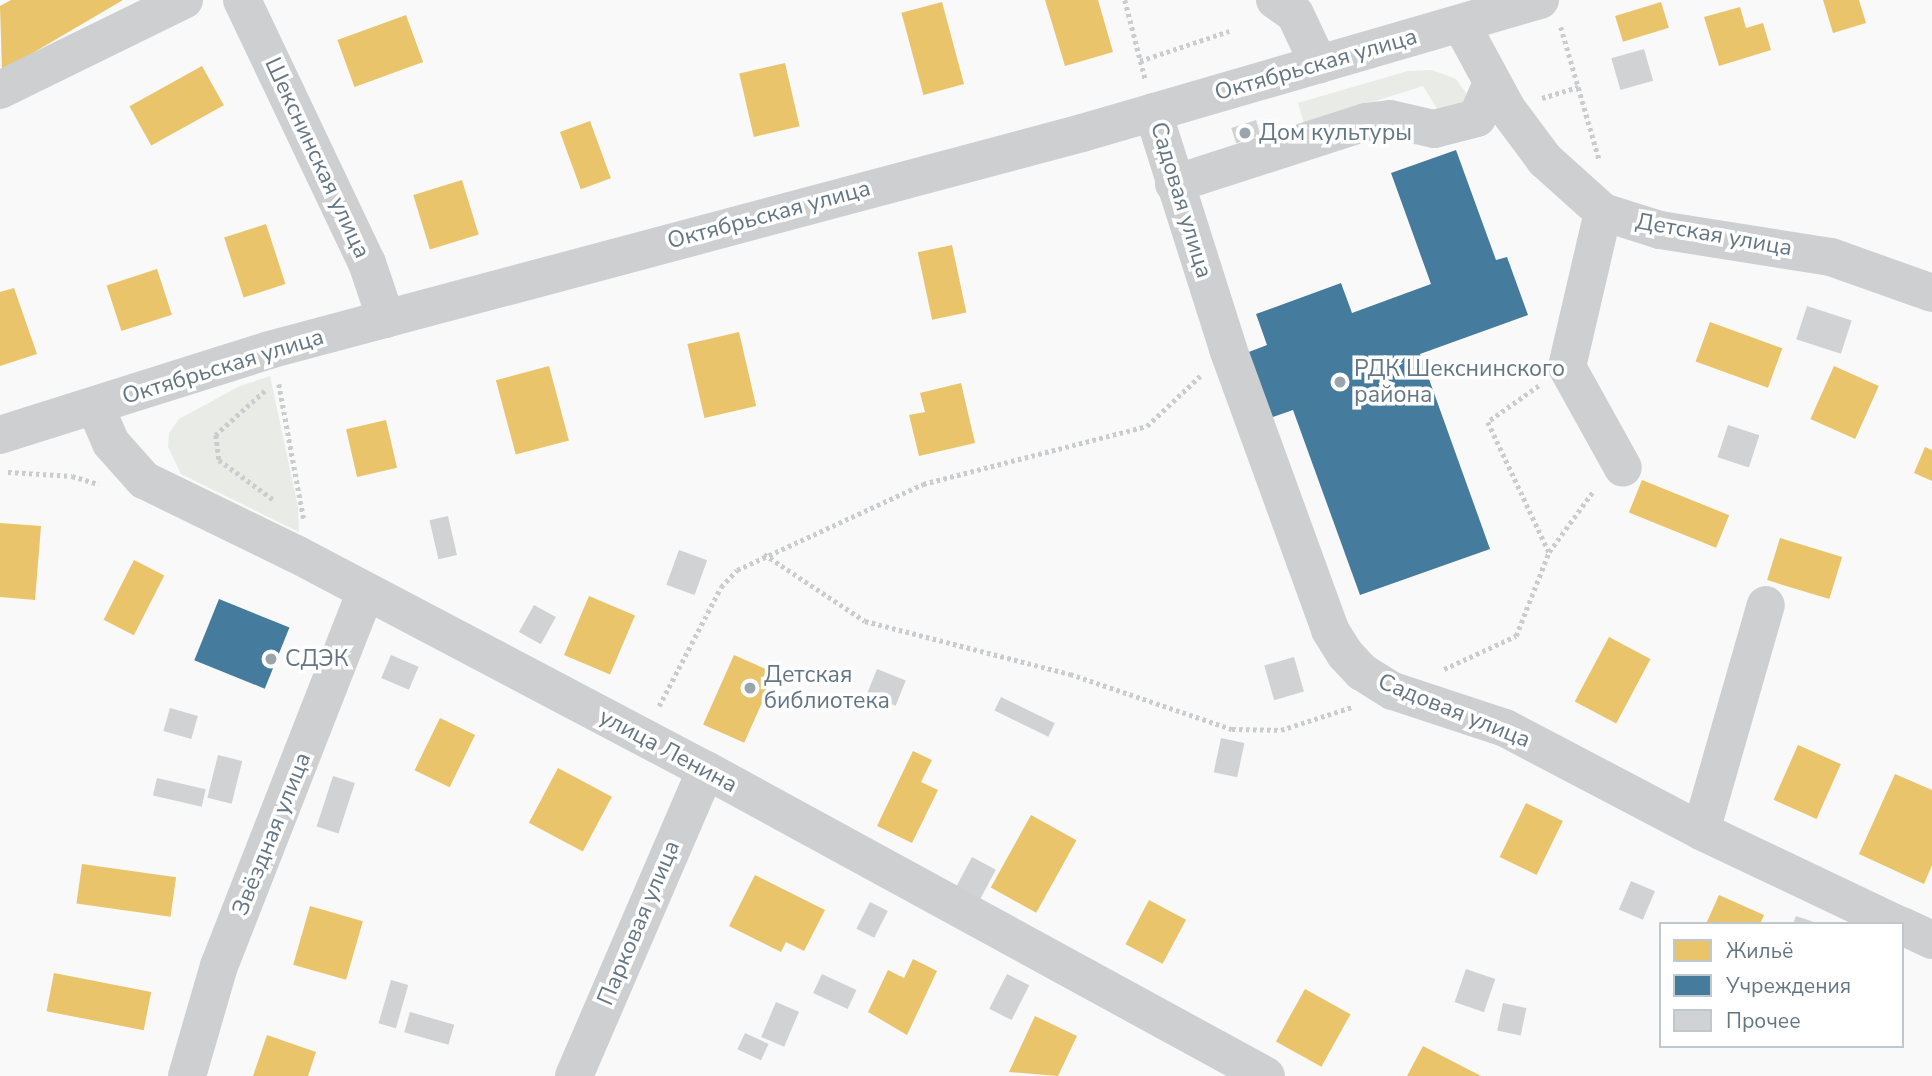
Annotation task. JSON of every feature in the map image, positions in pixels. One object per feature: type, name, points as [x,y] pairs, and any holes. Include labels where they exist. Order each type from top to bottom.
[{"type":"street","points":[[0,90],[184,0]]},
{"type":"street","name":"Шекснинская улица","points":[[242,0],[367,263],[386,319]]},
{"type":"street","points":[[1275,0],[1295,14],[1319,65]]},
{"type":"street","name":"Октябрьская улица","points":[[0,435],[386,319],[1150,99],[1319,65],[1461,24],[1550,9]]},
{"type":"street","name":"Детская улица","points":[[1461,24],[1492,83],[1545,160],[1604,212],[1660,230],[1831,257],[1932,293]]},
{"type":"street","points":[[1174,184],[1366,122],[1390,119],[1434,130],[1477,118],[1492,83]]},
{"type":"street","name":"Садовая улица","points":[[1150,99],[1174,184],[1228,349],[1330,630],[1362,672],[1393,691],[1473,714],[1505,728],[1701,831],[1893,922]]},
{"type":"street","points":[[1604,212],[1567,367],[1620,463]]},
{"type":"street","name":"улица Ленина","points":[[94,406],[111,443],[144,480],[300,538],[365,594],[706,770],[1266,1076]]},
{"type":"street","name":"Звёздная улица","points":[[187,1076],[219,966],[365,594]]},
{"type":"street","points":[[1701,831],[1766,605]]},
{"type":"street","name":"Парковая улица","points":[[574,1076],[706,770]]},
{"type":"street","points":[[1904,927],[1932,940]]},
{"type":"path","points":[[1125,0],[1150,99]]},
{"type":"path","points":[[1550,9],[1578,87],[1608,188],[1604,212]]},
{"type":"path","points":[[1140,61],[1229,31]]},
{"type":"path","points":[[1530,102],[1578,87]]},
{"type":"path","points":[[643,737],[721,587],[737,570],[764,554],[923,484],[1147,426],[1228,349]]},
{"type":"path","points":[[1549,551],[1488,422],[1567,367]]},
{"type":"path","points":[[284,507],[219,460],[216,435],[278,376],[300,538]]},
{"type":"path","points":[[764,554],[865,621],[1070,674],[1232,729],[1281,730],[1322,719],[1393,691],[1516,636],[1549,551],[1620,463]]},
{"type":"path","points":[[294,515],[300,538]]},
{"type":"shaded area","points":[[1432,70],[1456,79],[1472,101],[1441,115],[1423,86],[1304,124],[1298,103],[1408,71]]},
{"type":"shaded area","points":[[270,376],[298,507],[299,532],[181,474],[168,447],[169,433],[179,419],[240,386]]},
{"type":"building: Жильё","points":[[11,0],[123,0],[2,71],[0,6]]},
{"type":"building: Жильё","points":[[1045,0],[1098,0],[1113,52],[1065,66]]},
{"type":"building: Жильё","points":[[1823,0],[1859,0],[1866,23],[1833,33]]},
{"type":"building: Жильё","points":[[942,2],[964,84],[923,95],[901,13]]},
{"type":"building: Жильё","points":[[1661,2],[1669,28],[1623,42],[1615,16]]},
{"type":"building: Жильё","points":[[1740,7],[1746,28],[1763,23],[1771,50],[1719,66],[1704,17]]},
{"type":"building: Жильё","points":[[406,15],[423,62],[355,87],[337,40]]},
{"type":"building: Жильё","points":[[785,63],[800,126],[754,137],[739,74]]},
{"type":"building: Жильё","points":[[202,66],[224,105],[151,146],[129,106]]},
{"type":"building: Жильё","points":[[590,121],[611,178],[581,189],[560,132]]},
{"type":"building: Жильё","points":[[462,180],[479,235],[430,249],[413,195]]},
{"type":"building: Жильё","points":[[266,224],[285,284],[244,298],[224,238]]},
{"type":"building: Жильё","points":[[952,245],[966,312],[932,320],[918,252]]},
{"type":"building: Жильё","points":[[157,269],[172,315],[121,331],[107,285]]},
{"type":"building: Жильё","points":[[14,288],[37,354],[0,366],[0,292]]},
{"type":"building: Жильё","points":[[1710,322],[1782,348],[1768,388],[1696,361]]},
{"type":"building: Жильё","points":[[739,332],[756,406],[704,418],[687,344]]},
{"type":"building: Жильё","points":[[549,366],[569,440],[516,455],[496,380]]},
{"type":"building: Жильё","points":[[1834,366],[1879,386],[1855,439],[1810,419]]},
{"type":"building: Жильё","points":[[961,383],[975,443],[919,456],[909,415],[925,412],[920,393]]},
{"type":"building: Жильё","points":[[386,420],[397,468],[357,477],[346,429]]},
{"type":"building: Жильё","points":[[1925,447],[1932,450],[1932,481],[1914,473]]},
{"type":"building: Жильё","points":[[1642,480],[1729,515],[1716,548],[1629,512]]},
{"type":"building: Жильё","points":[[0,523],[41,526],[35,600],[0,597]]},
{"type":"building: Жильё","points":[[1780,538],[1842,557],[1829,599],[1767,580]]},
{"type":"building: Жильё","points":[[134,560],[164,575],[134,635],[104,620]]},
{"type":"building: Жильё","points":[[589,596],[635,616],[610,674],[564,655]]},
{"type":"building: Жильё","points":[[1609,637],[1650,659],[1616,724],[1575,701]]},
{"type":"building: Жильё","points":[[734,655],[775,673],[744,743],[703,724]]},
{"type":"building: Жильё","points":[[440,718],[475,735],[450,787],[415,770]]},
{"type":"building: Жильё","points":[[1798,745],[1841,764],[1817,819],[1774,800]]},
{"type":"building: Жильё","points":[[913,751],[932,760],[921,782],[938,790],[912,843],[877,826]]},
{"type":"building: Жильё","points":[[558,768],[612,797],[583,851],[529,823]]},
{"type":"building: Жильё","points":[[1895,774],[1932,790],[1932,865],[1924,884],[1859,854]]},
{"type":"building: Жильё","points":[[1526,803],[1563,821],[1537,875],[1500,857]]},
{"type":"building: Жильё","points":[[1031,815],[1076,840],[1036,913],[991,888]]},
{"type":"building: Жильё","points":[[82,864],[176,877],[171,917],[76,904]]},
{"type":"building: Жильё","points":[[755,875],[825,910],[804,951],[786,942],[781,952],[729,926]]},
{"type":"building: Жильё","points":[[1719,895],[1764,915],[1761,922],[1707,922]]},
{"type":"building: Жильё","points":[[1149,900],[1186,920],[1163,964],[1126,944]]},
{"type":"building: Жильё","points":[[310,906],[363,921],[346,980],[293,965]]},
{"type":"building: Жильё","points":[[913,959],[937,971],[907,1035],[868,1012],[888,970],[904,978]]},
{"type":"building: Жильё","points":[[54,973],[151,992],[144,1030],[47,1011]]},
{"type":"building: Жильё","points":[[1305,989],[1350,1014],[1321,1067],[1276,1041]]},
{"type":"building: Жильё","points":[[1035,1016],[1077,1036],[1058,1076],[1009,1072]]},
{"type":"building: Жильё","points":[[267,1035],[316,1052],[308,1076],[253,1076]]},
{"type":"building: Жильё","points":[[1423,1046],[1481,1076],[1407,1076]]},
{"type":"building: Учреждения","name":"РДК Шекснинского района","points":[[1456,150],[1496,260],[1507,257],[1528,315],[1420,354],[1490,549],[1360,595],[1293,410],[1264,420],[1241,355],[1267,345],[1256,314],[1341,283],[1352,313],[1431,284],[1391,173]]},
{"type":"building: Учреждения","points":[[219,599],[289,627],[265,689],[194,660]]},
{"type":"building: Прочее","points":[[1644,49],[1653,81],[1620,90],[1611,58]]},
{"type":"building: Прочее","points":[[1256,120],[1261,135],[1236,143],[1231,128]]},
{"type":"building: Прочее","points":[[1807,306],[1852,321],[1841,354],[1796,339]]},
{"type":"building: Прочее","points":[[1728,425],[1759,435],[1749,468],[1717,457]]},
{"type":"building: Прочее","points":[[448,516],[457,555],[438,559],[429,520]]},
{"type":"building: Прочее","points":[[679,550],[707,560],[695,595],[666,585]]},
{"type":"building: Прочее","points":[[534,605],[556,617],[541,644],[519,632]]},
{"type":"building: Прочее","points":[[391,655],[419,667],[409,690],[381,678]]},
{"type":"building: Прочее","points":[[1294,657],[1304,692],[1274,700],[1264,666]]},
{"type":"building: Прочее","points":[[877,669],[906,681],[896,706],[867,694]]},
{"type":"building: Прочее","points":[[1001,697],[1055,723],[1048,737],[994,710]]},
{"type":"building: Прочее","points":[[170,708],[198,716],[191,739],[163,731]]},
{"type":"building: Прочее","points":[[1221,738],[1244,743],[1237,777],[1214,772]]},
{"type":"building: Прочее","points":[[218,755],[242,761],[232,804],[207,798]]},
{"type":"building: Прочее","points":[[333,776],[355,783],[338,834],[317,826]]},
{"type":"building: Прочее","points":[[157,778],[206,789],[202,807],[153,796]]},
{"type":"building: Прочее","points":[[972,857],[996,870],[980,899],[957,886]]},
{"type":"building: Прочее","points":[[1631,881],[1655,891],[1643,920],[1619,910]]},
{"type":"building: Прочее","points":[[870,902],[888,911],[874,938],[856,929]]},
{"type":"building: Прочее","points":[[1796,916],[1814,922],[1794,922]]},
{"type":"building: Прочее","points":[[1466,969],[1495,979],[1484,1012],[1455,1002]]},
{"type":"building: Прочее","points":[[822,974],[856,990],[848,1009],[813,993]]},
{"type":"building: Прочее","points":[[1007,974],[1029,985],[1012,1020],[989,1009]]},
{"type":"building: Прочее","points":[[391,980],[408,985],[396,1028],[379,1023]]},
{"type":"building: Прочее","points":[[776,1002],[799,1012],[784,1047],[761,1037]]},
{"type":"building: Прочее","points":[[1503,1003],[1526,1008],[1521,1035],[1497,1030]]},
{"type":"building: Прочее","points":[[410,1012],[454,1025],[448,1045],[404,1032]]},
{"type":"building: Прочее","points":[[745,1033],[769,1044],[761,1060],[737,1049]]},
{"type":"place","name":"Дом культуры","points":[[1245,133]]},
{"type":"place","name":"РДК Шекснинского района","points":[[1340,382]]},
{"type":"place","name":"СДЭК","points":[[271,659]]},
{"type":"place","name":"Детская библиотека","points":[[750,688]]}]
